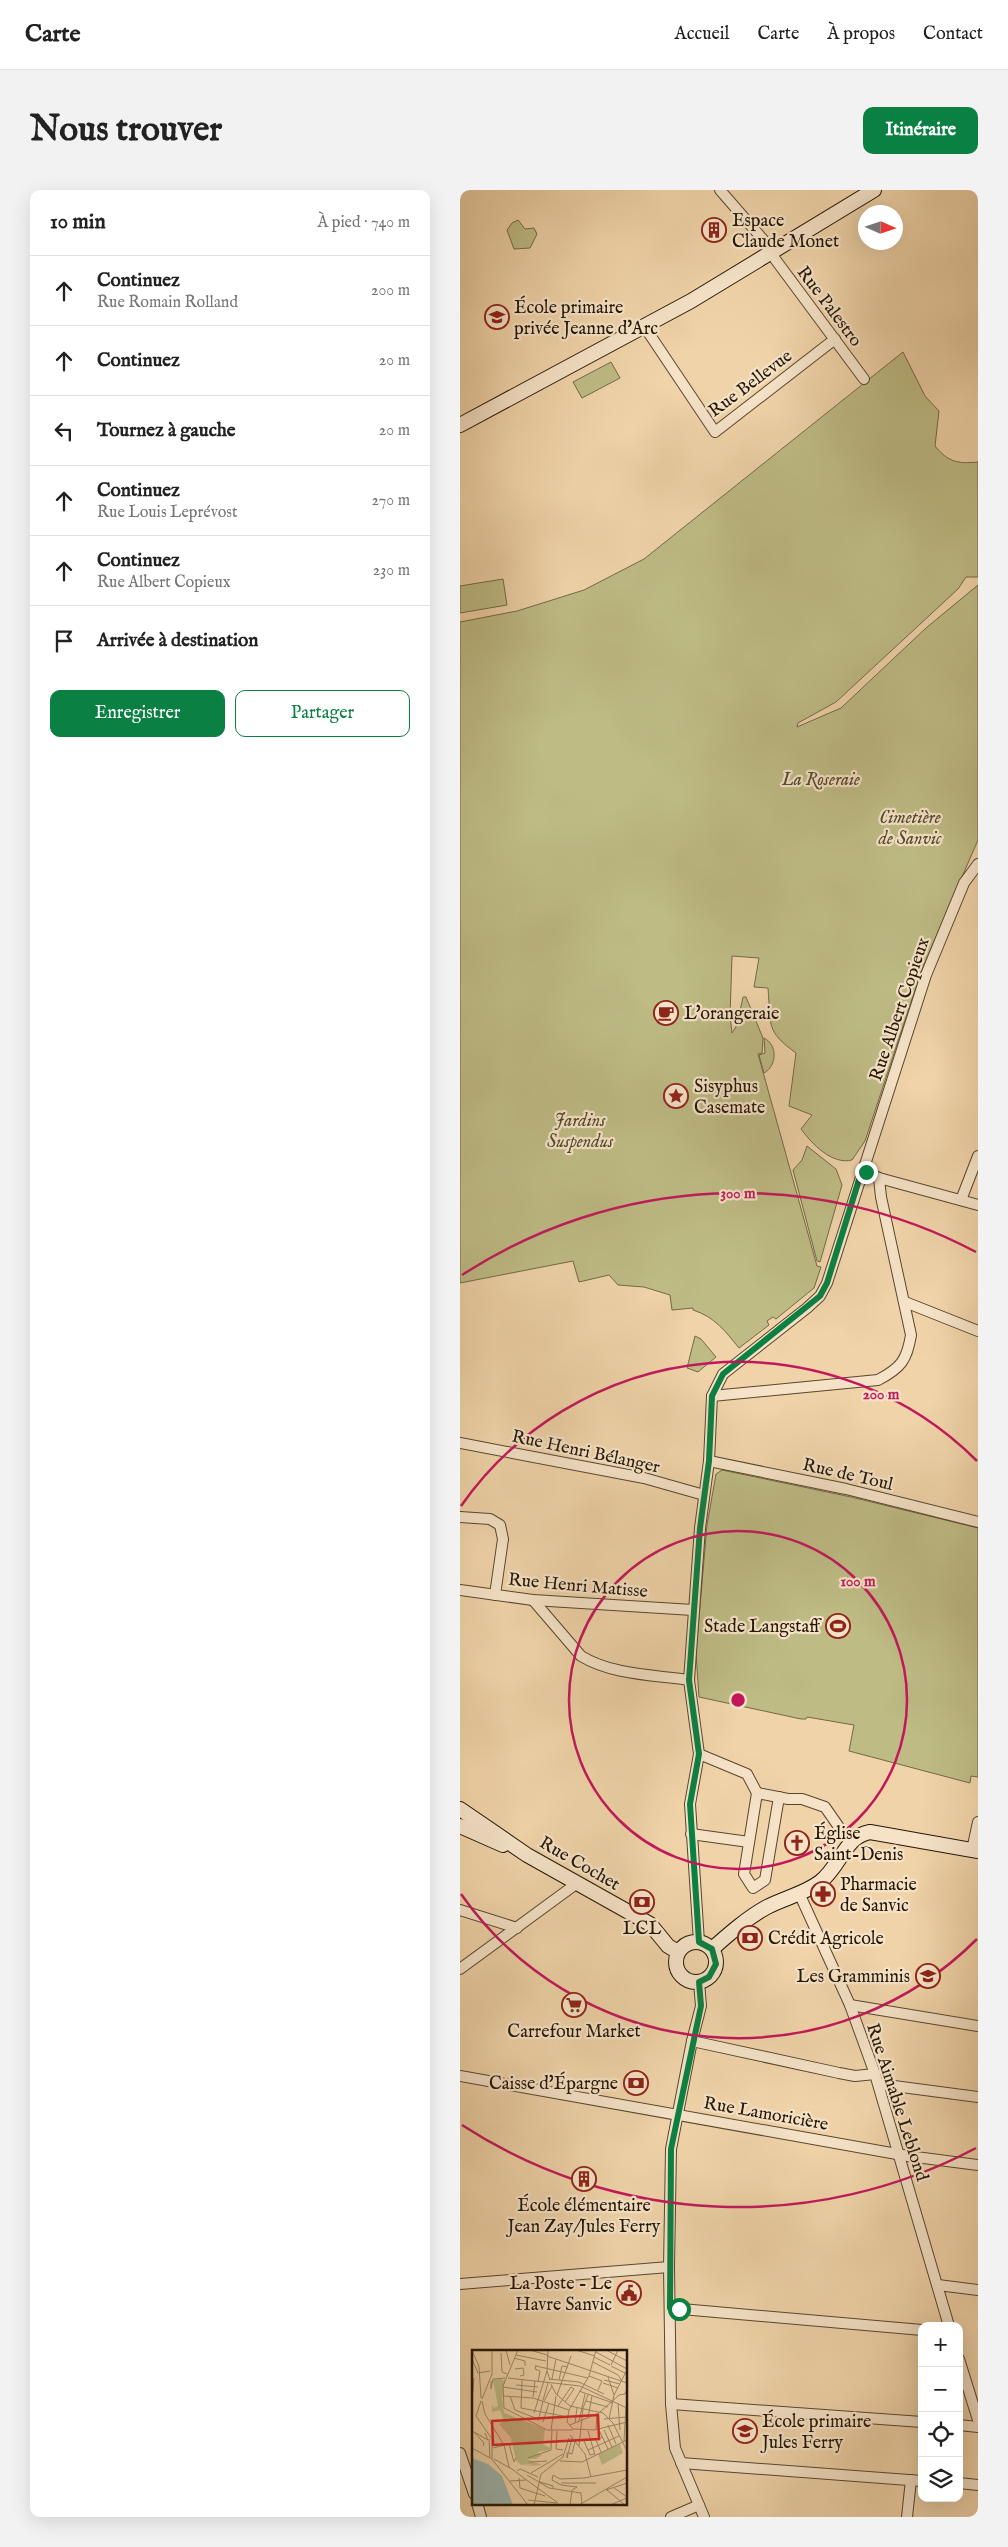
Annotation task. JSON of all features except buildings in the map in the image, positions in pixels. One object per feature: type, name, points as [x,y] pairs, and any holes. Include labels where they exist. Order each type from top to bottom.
[{"type":"street","name":"Rue Palestro","points":[[720,190],[773,251],[775,259],[864,379]]},
{"type":"street","points":[[460,424],[691,302],[874,190]]},
{"type":"street","name":"Rue Bellevue","points":[[644,326],[715,432],[835,339]]},
{"type":"street","name":"Rue Albert Copieux","points":[[699,1942],[690,1834],[690,1804],[699,1754],[689,1680],[693,1610],[709,1461],[712,1396],[723,1374],[820,1296],[827,1283],[926,975],[964,883],[978,864]]},
{"type":"street","points":[[961,1200],[978,1156]]},
{"type":"street","points":[[862,1170],[879,1178],[978,1205]]},
{"type":"street","points":[[712,1396],[878,1380],[893,1372],[908,1356],[911,1335],[881,1197],[879,1178]]},
{"type":"street","points":[[905,1302],[978,1331]]},
{"type":"street","name":"Rue Henri Bélanger","points":[[460,1443],[644,1478],[704,1495]]},
{"type":"street","name":"Rue de Toul","points":[[709,1461],[846,1489],[978,1522]]},
{"type":"street","points":[[460,1517],[490,1520],[500,1525],[503,1539],[495,1594]]},
{"type":"street","name":"Rue Henri Matisse","points":[[460,1590],[533,1600],[693,1610]]},
{"type":"street","points":[[533,1600],[581,1656],[592,1663],[630,1672],[689,1680]]},
{"type":"street","points":[[699,1754],[747,1774],[757,1793],[744,1874],[753,1888],[765,1880],[780,1797]]},
{"type":"street","points":[[757,1793],[802,1799],[825,1807],[841,1830],[852,1838]]},
{"type":"street","name":"Rue Cochet","points":[[460,1809],[527,1856],[650,1924],[668,1946],[678,1952]]},
{"type":"street","points":[[712,1949],[741,1924],[766,1908],[800,1894],[819,1883],[834,1870],[852,1838],[870,1832],[975,1851],[978,1822]]},
{"type":"street","points":[[460,1826],[527,1856]]},
{"type":"street","points":[[690,1834],[749,1842]]},
{"type":"street","points":[[460,1969],[576,1884]]},
{"type":"street","name":"Rue Aimable Leblond","points":[[800,1894],[850,2005],[877,2079],[948,2322]]},
{"type":"street","points":[[460,1910],[517,1928]]},
{"type":"street","points":[[699,1942],[712,1949],[716,1959],[715,1969],[709,1977],[699,1982],[688,1981],[679,1974],[676,1963],[678,1952],[687,1944],[699,1942]]},
{"type":"street","points":[[699,1982],[701,2006],[692,2041],[671,2149],[669,2267],[671,2404],[675,2448],[704,2517]]},
{"type":"street","points":[[850,2005],[978,2026]]},
{"type":"street","points":[[692,2041],[839,2073],[978,2098]]},
{"type":"street","name":"Rue Lamoricière","points":[[460,2076],[899,2154],[978,2165]]},
{"type":"street","points":[[460,2284],[669,2267]]},
{"type":"street","points":[[938,2285],[978,2290]]},
{"type":"street","points":[[670,2308],[918,2330]]},
{"type":"street","points":[[961,2367],[978,2420]]},
{"type":"street","points":[[671,2404],[918,2422]]},
{"type":"street","points":[[963,2425],[978,2427]]},
{"type":"street","points":[[460,2453],[472,2488]]},
{"type":"street","points":[[681,2463],[918,2481]]},
{"type":"street","points":[[907,2517],[910,2480]]},
{"type":"street","points":[[963,2483],[978,2485]]},
{"type":"street","points":[[477,2504],[481,2517]]},
{"type":"street","points":[[671,2517],[699,2505]]},
{"type":"green space","points":[[518,220],[525,229],[534,228],[537,234],[530,248],[514,249],[507,230],[512,223]]},
{"type":"green space","points":[[903,352],[925,396],[939,411],[935,446],[944,456],[954,461],[965,463],[978,462],[978,577],[966,577],[958,589],[836,702],[798,723],[797,727],[841,708],[926,628],[978,585],[978,840],[922,969],[865,1141],[852,1160],[837,1159],[823,1152],[801,1129],[812,1115],[789,1106],[796,1053],[779,1039],[774,1032],[770,1019],[768,988],[754,987],[759,958],[732,956],[730,1016],[732,1033],[737,1025],[743,997],[746,997],[763,1038],[762,1053],[758,1054],[817,1266],[821,1267],[814,1288],[776,1319],[773,1317],[767,1321],[769,1325],[739,1348],[719,1325],[708,1316],[693,1310],[693,1308],[672,1310],[670,1295],[644,1287],[618,1285],[609,1275],[579,1282],[573,1261],[460,1283],[460,622],[517,611],[584,590],[644,559]]},
{"type":"green space","points":[[611,362],[620,378],[582,398],[573,382]]},
{"type":"green space","points":[[503,579],[507,605],[460,613],[460,586]]},
{"type":"green space","points":[[764,1038],[772,1045],[774,1055],[771,1066],[764,1073],[759,1055],[765,1053]]},
{"type":"green space","points":[[807,1146],[836,1169],[842,1185],[820,1262],[817,1261],[793,1170],[802,1160]]},
{"type":"green space","points":[[695,1336],[701,1339],[716,1357],[698,1372],[687,1368]]},
{"type":"green space","name":"Stade Langstaff","points":[[722,1470],[851,1497],[978,1528],[978,1777],[971,1776],[970,1783],[849,1751],[854,1725],[807,1717],[806,1719],[801,1719],[699,1697],[696,1653],[707,1525],[716,1474]]},
{"type":"place","name":"Espace Claude Monet","points":[[714,230]]},
{"type":"place","name":"École primaire privée Jeanne d'Arc","points":[[497,317]]},
{"type":"place","name":"L'orangeraie","points":[[666,1013]]},
{"type":"place","name":"Sisyphus Casemate","points":[[676,1096]]},
{"type":"place","name":"Stade Langstaff","points":[[838,1626]]},
{"type":"place","name":"Église Saint-Denis","points":[[797,1843]]},
{"type":"place","name":"Pharmacie de Sanvic","points":[[823,1894]]},
{"type":"place","name":"LCL","points":[[642,1902]]},
{"type":"place","name":"Crédit Agricole","points":[[750,1938]]},
{"type":"place","name":"Les Gramminis","points":[[928,1976]]},
{"type":"place","name":"Carrefour Market","points":[[574,2005]]},
{"type":"place","name":"Caisse d'Épargne","points":[[636,2083]]},
{"type":"place","name":"École élémentaire Jean Zay/Jules Ferry","points":[[584,2179]]},
{"type":"place","name":"La Poste - Le Havre Sanvic","points":[[629,2293]]},
{"type":"place","name":"École primaire Jules Ferry","points":[[745,2431]]},
{"type":"route","points":[[679,2309],[670,2308],[669,2181],[671,2149],[692,2041],[701,2006],[699,1982],[713,1974],[716,1964],[712,1949],[699,1942],[700,1933],[690,1834],[690,1804],[699,1754],[689,1680],[700,1528],[709,1461],[712,1396],[723,1374],[820,1296],[827,1283],[862,1170],[866,1172]]},
{"type":"park label","name":"La Roseraie","points":[[821,779]]},
{"type":"park label","name":"Cimetière de Sanvic","points":[[910,828]]},
{"type":"park label","name":"Jardins Suspendus","points":[[580,1130]]}]
